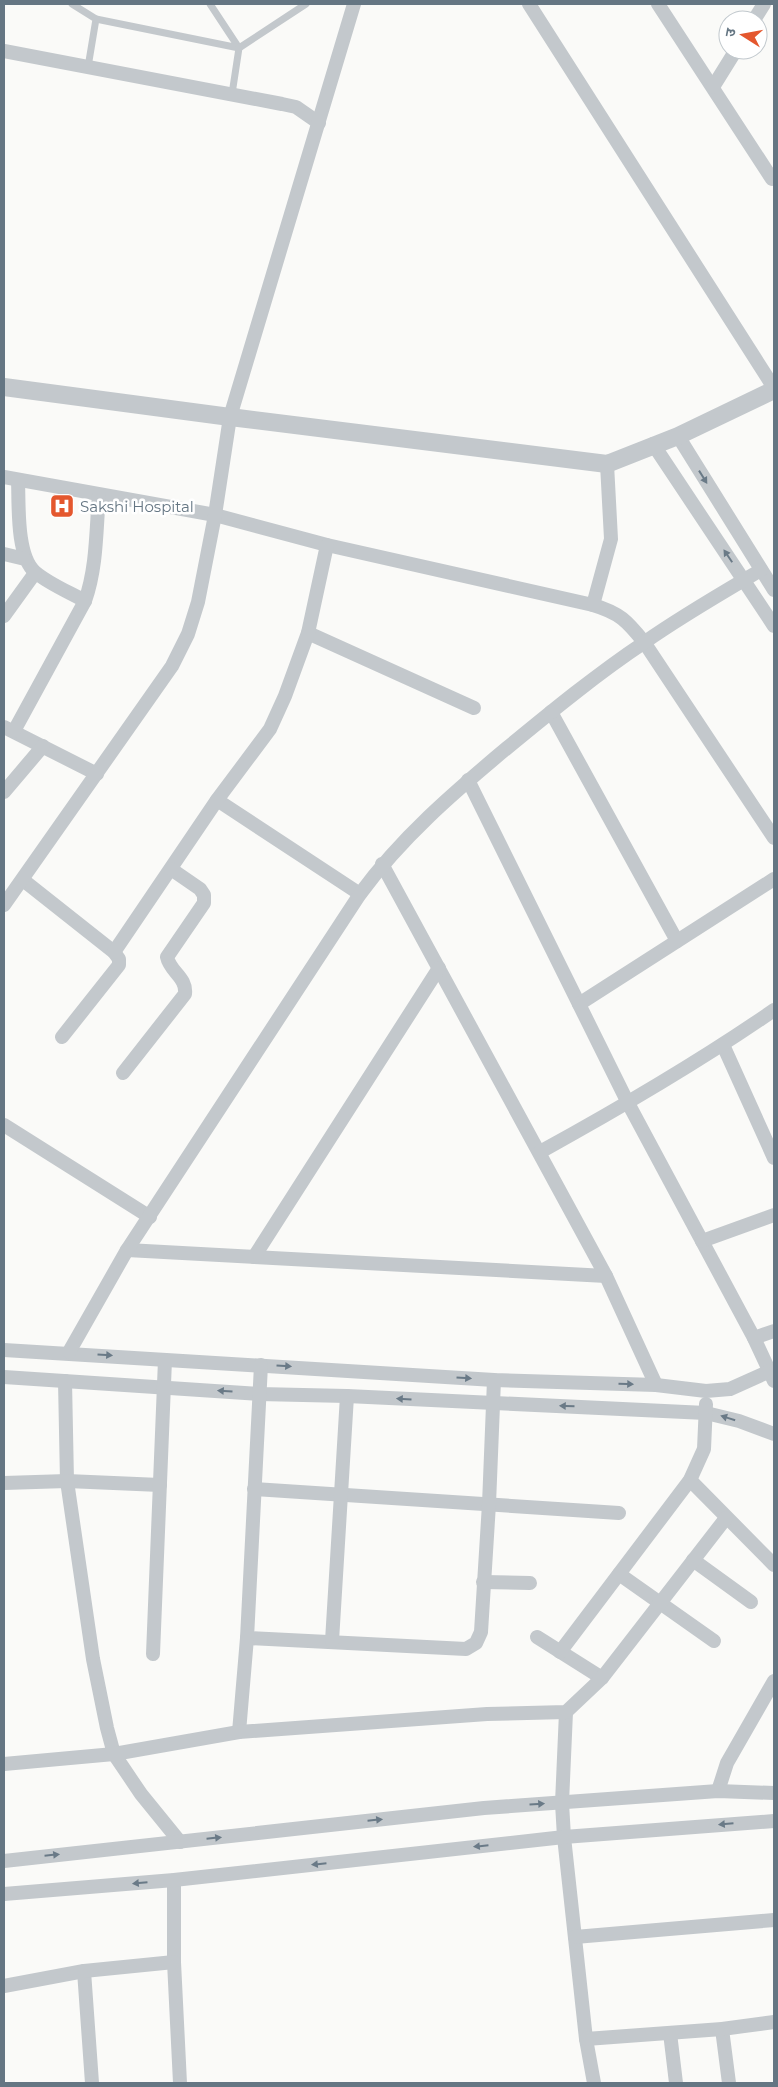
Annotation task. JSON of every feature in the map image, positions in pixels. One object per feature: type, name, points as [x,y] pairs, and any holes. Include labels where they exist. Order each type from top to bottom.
[{"type":"street","points":[[4,905],[172,666],[188,634],[198,602],[215,516],[230,418],[354,4]]},
{"type":"street","points":[[4,387],[230,418],[607,464],[653,444],[678,436],[774,389],[529,4]]},
{"type":"street","points":[[658,4],[773,178]]},
{"type":"street","points":[[4,51],[296,108],[319,123]]},
{"type":"street","points":[[714,87],[730,60]]},
{"type":"street","points":[[678,436],[774,590]]},
{"type":"street","points":[[653,444],[774,626]]},
{"type":"street","points":[[593,605],[611,539],[607,464]]},
{"type":"street","points":[[4,477],[215,516],[327,545],[593,605],[617,614],[626,620],[644,642],[774,838]]},
{"type":"street","points":[[18,480],[22,547],[25,559],[36,573],[85,600]]},
{"type":"street","points":[[97,774],[9,729],[85,600],[91,583],[94,565],[99,495]]},
{"type":"street","points":[[114,952],[217,800],[270,729],[285,696],[308,633],[327,545]]},
{"type":"street","points":[[4,554],[25,559]]},
{"type":"street","points":[[69,1352],[128,1250],[360,894],[382,864],[406,837],[468,780],[551,712],[644,642],[761,570]]},
{"type":"street","points":[[4,616],[36,573]]},
{"type":"street","points":[[308,633],[474,708]]},
{"type":"street","points":[[551,712],[677,941]]},
{"type":"street","points":[[4,792],[43,746]]},
{"type":"street","points":[[4,1350],[69,1352],[165,1360],[494,1380],[656,1385],[706,1391],[730,1388],[772,1376],[754,1338],[628,1103],[468,780]]},
{"type":"street","points":[[217,800],[360,894]]},
{"type":"street","points":[[382,864],[606,1276],[656,1385]]},
{"type":"street","points":[[123,1073],[185,994],[186,986],[183,980],[168,964],[167,958],[204,903],[204,895],[200,889],[171,869]]},
{"type":"street","points":[[580,1004],[774,879]]},
{"type":"street","points":[[23,880],[114,952],[119,959],[119,965],[62,1037]]},
{"type":"street","points":[[254,1257],[439,968]]},
{"type":"street","points":[[540,1152],[628,1103],[723,1045],[774,1010]]},
{"type":"street","points":[[723,1045],[774,1158]]},
{"type":"street","points":[[4,1125],[150,1217]]},
{"type":"street","points":[[702,1241],[774,1215]]},
{"type":"street","points":[[128,1250],[606,1276]]},
{"type":"street","points":[[754,1338],[774,1331]]},
{"type":"street","points":[[153,1654],[165,1360]]},
{"type":"street","points":[[239,1732],[247,1638],[261,1365]]},
{"type":"street","points":[[4,1377],[259,1394],[346,1396],[706,1413],[739,1421],[774,1434]]},
{"type":"street","points":[[247,1638],[466,1649],[476,1643],[481,1632],[494,1380]]},
{"type":"street","points":[[65,1382],[67,1481],[76,1551],[93,1659],[114,1754],[141,1794],[180,1842]]},
{"type":"street","points":[[560,1652],[690,1480],[704,1449],[706,1391]]},
{"type":"street","points":[[332,1641],[346,1396]]},
{"type":"street","points":[[690,1480],[774,1564]]},
{"type":"street","points":[[4,1483],[67,1481],[160,1485]]},
{"type":"street","points":[[254,1489],[619,1513]]},
{"type":"street","points":[[4,1764],[114,1754],[239,1732],[486,1714],[566,1712],[602,1678],[726,1518]]},
{"type":"street","points":[[693,1560],[752,1602]]},
{"type":"street","points":[[619,1574],[714,1641]]},
{"type":"street","points":[[483,1582],[530,1583]]},
{"type":"street","points":[[537,1637],[602,1678]]},
{"type":"street","points":[[718,1791],[727,1763],[774,1681]]},
{"type":"street","points":[[566,1712],[562,1803],[564,1837],[586,2039],[594,2083]]},
{"type":"street","points":[[4,1861],[474,1809],[718,1791],[774,1793]]},
{"type":"street","points":[[4,1894],[174,1880],[564,1837],[774,1821]]},
{"type":"street","points":[[174,1880],[174,1962],[180,2083]]},
{"type":"street","points":[[575,1937],[774,1920]]},
{"type":"street","points":[[4,1986],[84,1971],[174,1962]]},
{"type":"street","points":[[84,1971],[92,2083]]},
{"type":"street","points":[[586,2039],[722,2029],[774,2022]]},
{"type":"street","points":[[722,2029],[730,2083]]},
{"type":"street","points":[[670,2033],[676,2083]]},
{"type":"lane","points":[[72,4],[96,19],[239,48],[306,4]]},
{"type":"lane","points":[[210,4],[239,48],[232,94]]},
{"type":"lane","points":[[88,67],[96,19]]},
{"type":"place","name":"Sakshi Hospital","points":[[62,506]]}]
